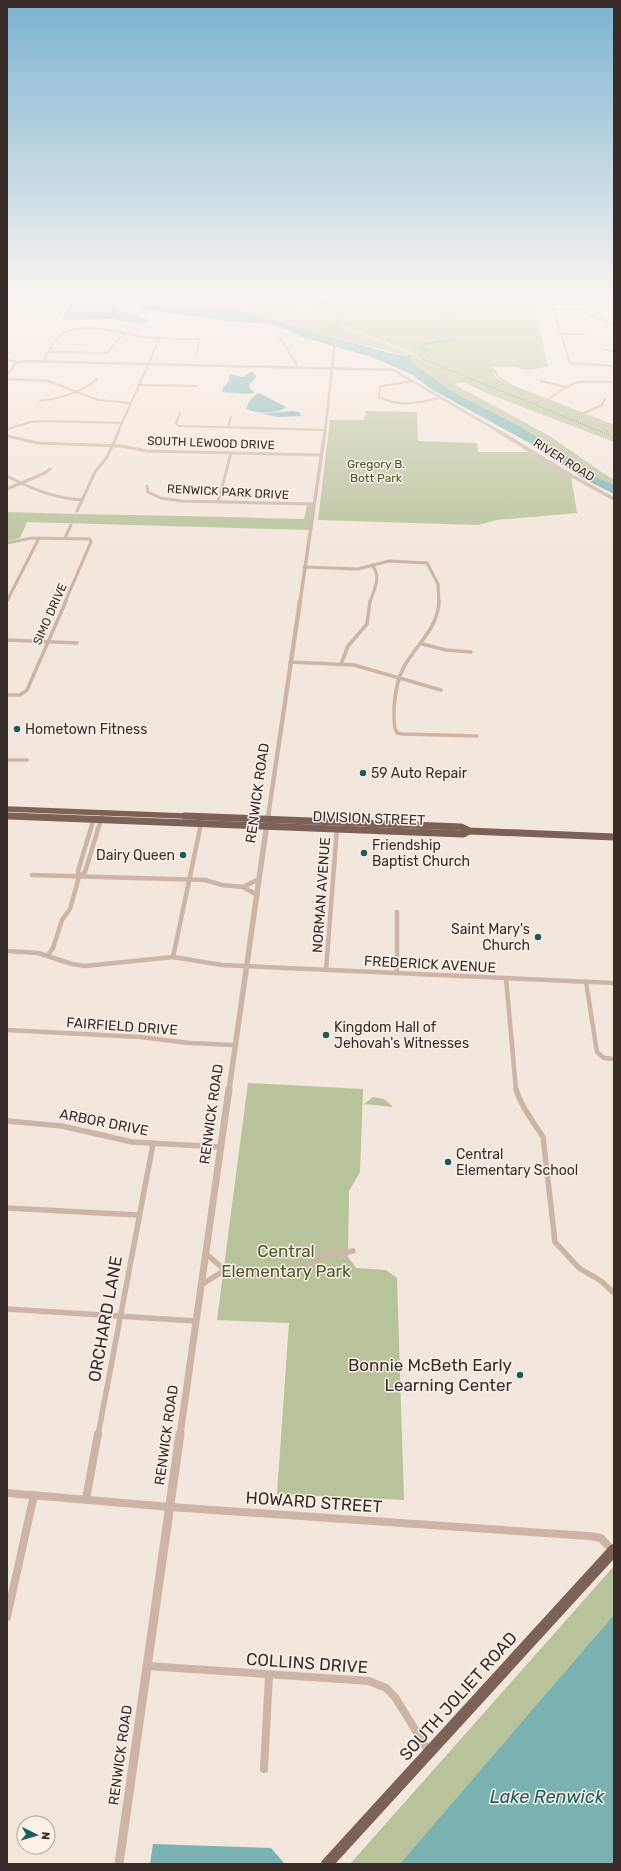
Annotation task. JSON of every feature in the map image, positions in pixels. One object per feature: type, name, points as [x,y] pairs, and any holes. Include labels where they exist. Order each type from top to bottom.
[{"type":"main road","points":[[7,810],[201,824],[268,823]]},
{"type":"main road","points":[[7,816],[94,816]]},
{"type":"main road","points":[[102,817],[268,823]]},
{"type":"main road","name":"DIVISION STREET","points":[[268,823],[463,834],[469,831],[614,837]]},
{"type":"main road","name":"SOUTH JOLIET ROAD","points":[[327,1864],[614,1550]]},
{"type":"street","points":[[58,384],[98,400],[132,403]]},
{"type":"street","points":[[40,400],[49,400],[90,384]]},
{"type":"street","name":"RENWICK ROAD","points":[[119,1864],[246,967],[331,384]]},
{"type":"street","points":[[395,384],[380,387],[379,397],[389,401],[411,403],[439,398]]},
{"type":"street","name":"RIVER ROAD","points":[[417,384],[572,476],[614,499]]},
{"type":"street","points":[[509,384],[614,426]]},
{"type":"street","points":[[554,384],[565,387]]},
{"type":"street","points":[[547,400],[556,395],[565,387],[574,384]]},
{"type":"street","points":[[77,511],[95,472],[107,457],[140,385],[197,386]]},
{"type":"street","points":[[582,414],[602,405],[605,399]]},
{"type":"street","points":[[180,413],[176,423],[177,426],[325,430]]},
{"type":"street","points":[[228,427],[231,417]]},
{"type":"street","points":[[7,429],[31,422],[43,421],[122,423]]},
{"type":"street","name":"SOUTH LEWOOD DRIVE","points":[[7,436],[38,443],[112,445],[146,451],[321,455]]},
{"type":"street","points":[[218,502],[231,453]]},
{"type":"street","points":[[7,489],[45,473],[50,469]]},
{"type":"street","points":[[7,476],[44,495],[65,499],[82,500]]},
{"type":"street","name":"RENWICK PARK DRIVE","points":[[147,486],[148,492],[166,499],[218,502],[314,504]]},
{"type":"street","points":[[7,543],[24,538],[64,538],[71,525]]},
{"type":"street","points":[[7,601],[39,538]]},
{"type":"street","name":"SIMO DRIVE","points":[[7,695],[23,694],[26,690],[91,542],[90,539],[64,538]]},
{"type":"street","points":[[304,567],[358,569],[389,561],[427,563],[429,572],[438,583],[439,606],[436,622],[422,644],[408,661],[399,678],[395,697],[394,728],[397,732],[477,736]]},
{"type":"street","points":[[341,664],[345,649],[368,622],[370,603],[377,583],[377,572],[372,565]]},
{"type":"street","points":[[7,640],[77,643]]},
{"type":"street","points":[[422,644],[446,650],[472,652]]},
{"type":"street","points":[[290,662],[341,664],[364,667],[441,690]]},
{"type":"street","points":[[7,760],[27,760]]},
{"type":"street","points":[[48,955],[53,948],[62,920],[70,909],[79,877],[78,871],[94,816]]},
{"type":"street","points":[[79,877],[85,872],[102,817]]},
{"type":"street","points":[[172,957],[201,824]]},
{"type":"street","name":"NORMAN AVENUE","points":[[326,970],[337,826]]},
{"type":"street","points":[[32,875],[205,880],[222,885],[243,887],[257,895]]},
{"type":"street","points":[[243,887],[259,879]]},
{"type":"street","points":[[397,912],[397,973]]},
{"type":"street","name":"FREDERICK AVENUE","points":[[7,951],[34,952],[48,955],[72,964],[85,966],[172,957],[222,965],[246,967],[614,983]]},
{"type":"street","points":[[506,978],[516,1090],[527,1115],[536,1125],[543,1137],[555,1242],[579,1268],[601,1282],[614,1293]]},
{"type":"street","points":[[586,982],[596,1048],[600,1055],[604,1058],[614,1059]]},
{"type":"street","name":"FAIRFIELD DRIVE","points":[[7,1030],[140,1037],[189,1043],[235,1045]]},
{"type":"street","name":"ARBOR DRIVE","points":[[7,1121],[62,1126],[113,1138],[153,1144],[221,1147]]},
{"type":"street","name":"ORCHARD LANE","points":[[86,1499],[138,1215],[153,1144]]},
{"type":"street","points":[[7,1208],[138,1215]]},
{"type":"street","points":[[205,1254],[225,1270],[293,1275],[305,1271],[322,1256],[353,1251]]},
{"type":"street","points":[[201,1285],[225,1270]]},
{"type":"street","points":[[7,1308],[196,1321]]},
{"type":"street","name":"HOWARD STREET","points":[[7,1493],[170,1507],[589,1536],[601,1538],[614,1550]]},
{"type":"street","points":[[7,1617],[34,1495]]},
{"type":"street","name":"COLLINS DRIVE","points":[[147,1666],[369,1681],[386,1688],[406,1714],[429,1753]]},
{"type":"street","points":[[264,1769],[269,1675]]},
{"type":"green space","points":[[442,384],[455,384],[551,437],[614,480],[614,485],[592,475],[578,463],[518,425],[453,392]]},
{"type":"green space","points":[[469,384],[508,384],[614,427],[614,442],[486,393]]},
{"type":"green space","name":"Gregory B. Bott Park","points":[[366,411],[417,412],[418,441],[477,443],[478,452],[533,452],[571,476],[577,513],[496,520],[479,525],[318,520],[330,420],[364,420]]},
{"type":"green space","points":[[307,505],[314,506],[311,530],[27,522],[20,538],[7,541],[7,512],[304,519]]},
{"type":"green space","name":"Central Elementary Park","points":[[248,1083],[363,1089],[360,1172],[349,1191],[348,1257],[356,1268],[386,1270],[397,1278],[404,1500],[277,1494],[289,1323],[217,1320]]},
{"type":"green space","points":[[373,1097],[384,1099],[393,1107],[364,1104]]},
{"type":"green space","name":"Lake Renwick","points":[[614,1566],[614,1864],[350,1864]]},
{"type":"water","points":[[226,384],[250,384],[250,388],[254,393],[222,392]]},
{"type":"water","points":[[425,384],[442,384],[453,392],[518,425],[578,463],[592,475],[614,485],[614,494],[584,479],[528,442]]},
{"type":"water","points":[[259,393],[286,407],[273,412],[256,412],[247,409],[251,400]]},
{"type":"water","points":[[292,411],[299,412],[302,416],[279,417],[261,414]]},
{"type":"water","name":"Lake Renwick","points":[[614,1615],[614,1864],[400,1864]]},
{"type":"water","points":[[153,1844],[271,1848],[284,1863],[150,1864]]},
{"type":"railway","points":[[485,384],[614,437]]},
{"type":"place","name":"Hometown Fitness","points":[[17,729]]},
{"type":"place","name":"59 Auto Repair","points":[[363,773]]},
{"type":"place","name":"Friendship Baptist Church","points":[[364,853]]},
{"type":"place","name":"Dairy Queen","points":[[183,855]]},
{"type":"place","name":"Saint Mary's Church","points":[[538,937]]},
{"type":"place","name":"Kingdom Hall of Jehovah's Witnesses","points":[[326,1035]]},
{"type":"place","name":"Central Elementary School","points":[[448,1162]]},
{"type":"place","name":"Bonnie McBeth Early Learning Center","points":[[520,1375]]}]
